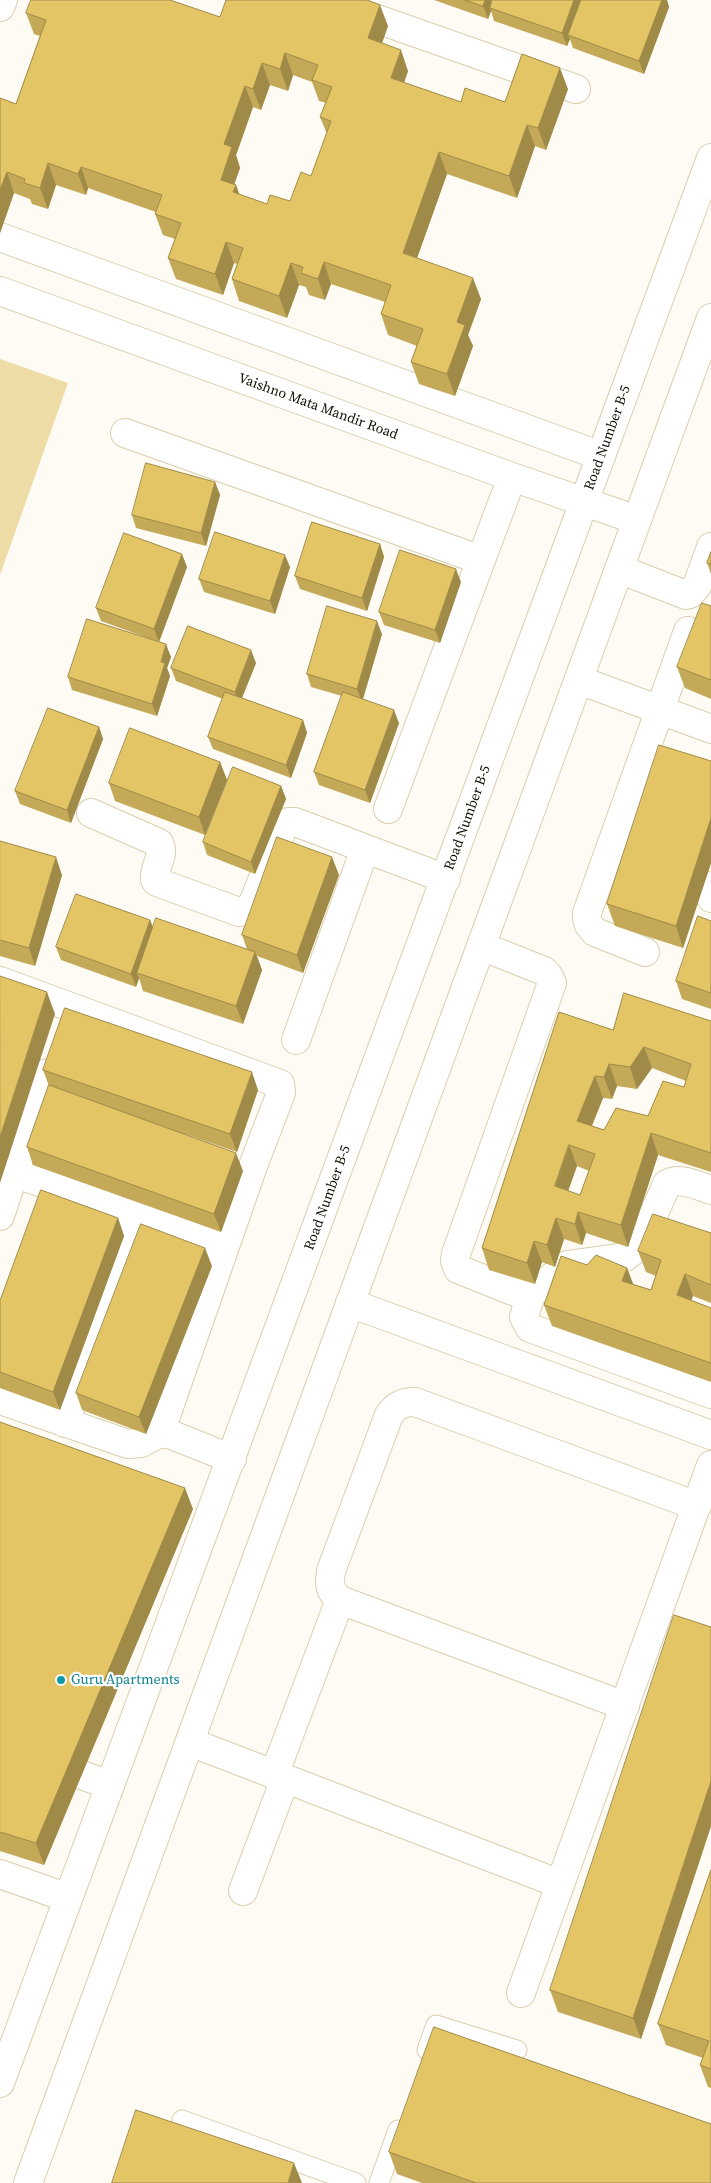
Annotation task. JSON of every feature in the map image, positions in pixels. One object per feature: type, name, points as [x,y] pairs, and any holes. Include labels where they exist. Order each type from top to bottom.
[{"type":"street","points":[[0,7],[3,0]]},
{"type":"street","points":[[323,0],[576,89]]},
{"type":"street","name":"Road Number B-5","points":[[0,2083],[710,162]]},
{"type":"street","points":[[0,237],[601,456]]},
{"type":"street","name":"Vaishno Mata Mandir Road","points":[[0,291],[512,477],[637,520]]},
{"type":"street","points":[[28,2183],[711,318]]},
{"type":"street","points":[[125,433],[481,560]]},
{"type":"street","points":[[388,809],[512,477]]},
{"type":"street","points":[[701,598],[697,586],[711,547]]},
{"type":"street","points":[[619,569],[701,598]]},
{"type":"street","points":[[645,952],[595,932],[586,920],[587,912],[658,709],[688,630]]},
{"type":"street","points":[[579,680],[711,729]]},
{"type":"street","points":[[91,813],[159,843],[162,852],[154,880],[239,912],[248,910],[254,901],[284,825],[288,822],[295,822],[446,879]]},
{"type":"street","points":[[296,1040],[365,849]]},
{"type":"street","points":[[711,886],[711,898]]},
{"type":"street","points":[[481,946],[544,971],[552,983],[456,1254],[455,1266],[458,1269],[523,1295],[531,1294],[567,1265],[615,1258],[633,1251],[640,1244],[667,1184],[672,1181],[680,1181],[711,1190]]},
{"type":"street","points":[[0,981],[280,1084],[281,1094],[224,1247],[160,1432],[142,1443],[132,1445],[0,1400]]},
{"type":"street","points":[[0,1216],[69,1006]]},
{"type":"street","points":[[41,1091],[105,1113]]},
{"type":"street","points":[[225,1156],[253,1166]]},
{"type":"street","points":[[14,1174],[224,1247]]},
{"type":"street","points":[[65,1423],[136,1216]]},
{"type":"street","points":[[531,1294],[524,1317],[530,1328],[711,1394]]},
{"type":"street","points":[[350,1303],[711,1436]]},
{"type":"street","points":[[625,1706],[340,1600],[332,1593],[329,1583],[331,1571],[390,1415],[394,1407],[406,1402],[415,1402],[697,1506]]},
{"type":"street","points":[[160,1432],[172,1435],[228,1468]]},
{"type":"street","points":[[521,1993],[711,1465]]},
{"type":"street","points":[[184,1506],[209,1516]]},
{"type":"street","points":[[243,1891],[340,1600]]},
{"type":"street","points":[[190,1742],[560,1884]]},
{"type":"street","points":[[22,1754],[110,1785]]},
{"type":"street","points":[[0,1874],[68,1898]]},
{"type":"lane","points":[[420,2071],[436,2025],[516,2050]]},
{"type":"lane","points":[[379,2183],[403,2118]]},
{"type":"lane","points":[[182,2120],[356,2183]]},
{"type":"shaded area","points":[[0,359],[68,383],[0,575]]},
{"type":"building","points":[[31,0],[170,0],[220,17],[226,0],[367,0],[380,5],[368,38],[401,50],[391,78],[461,102],[465,88],[505,102],[522,54],[560,68],[538,128],[527,125],[509,176],[439,152],[403,253],[473,278],[457,322],[465,325],[447,374],[411,362],[423,329],[381,314],[391,285],[324,262],[318,279],[301,273],[303,267],[291,263],[279,296],[232,279],[243,248],[226,242],[215,274],[168,258],[181,223],[155,214],[162,195],[81,167],[78,174],[48,163],[40,188],[24,183],[25,179],[7,172],[0,190],[0,98],[16,104],[46,20],[26,13]],"holes":[[[285,53],[318,65],[312,80],[332,87],[320,117],[331,121],[311,176],[301,172],[290,201],[270,195],[267,204],[233,192],[236,185],[221,180],[232,147],[224,144],[245,86],[253,89],[262,63],[280,69]]]},
{"type":"building","points":[[465,0],[485,0],[483,6]]},
{"type":"building","points":[[492,0],[574,0],[562,33],[490,8]]},
{"type":"building","points":[[581,0],[662,0],[639,61],[568,35]]},
{"type":"building","points":[[146,463],[215,482],[201,533],[132,515]]},
{"type":"building","points":[[312,522],[380,544],[362,598],[295,576]]},
{"type":"building","points":[[215,532],[285,555],[270,601],[199,579]]},
{"type":"building","points":[[124,533],[182,554],[154,629],[96,608]]},
{"type":"building","points":[[400,550],[456,569],[435,630],[379,612]]},
{"type":"building","points":[[711,552],[711,564],[707,563]]},
{"type":"building","points":[[702,603],[711,606],[711,680],[677,667]]},
{"type":"building","points":[[327,606],[377,621],[357,689],[307,674]]},
{"type":"building","points":[[87,619],[166,644],[161,662],[165,663],[152,704],[68,677]]},
{"type":"building","points":[[188,626],[251,650],[235,692],[171,668]]},
{"type":"building","points":[[225,692],[303,720],[286,765],[208,737]]},
{"type":"building","points":[[343,692],[394,710],[365,790],[314,772]]},
{"type":"building","points":[[48,708],[99,727],[67,810],[15,791]]},
{"type":"building","points":[[130,728],[220,762],[199,817],[109,783]]},
{"type":"building","points":[[659,745],[711,761],[711,818],[676,926],[607,904]]},
{"type":"building","points":[[233,767],[281,786],[251,862],[203,842]]},
{"type":"building","points":[[277,837],[332,857],[297,955],[242,935]]},
{"type":"building","points":[[0,841],[56,857],[29,948],[0,940]]},
{"type":"building","points":[[76,894],[150,920],[131,974],[56,947]]},
{"type":"building","points":[[698,916],[711,921],[711,993],[676,981]]},
{"type":"building","points":[[156,918],[255,952],[236,1006],[137,973]]},
{"type":"building","points":[[0,976],[47,992],[0,1137]]},
{"type":"building","points":[[624,993],[711,1021],[711,1153],[651,1133],[621,1225],[578,1212],[575,1224],[556,1218],[547,1245],[534,1241],[527,1263],[482,1248],[559,1012],[613,1030]],"holes":[[[644,1047],[691,1064],[684,1087],[663,1081],[648,1116],[616,1108],[604,1130],[577,1121],[595,1076],[604,1077],[609,1064],[630,1067]],[[569,1145],[595,1154],[580,1195],[555,1186]]]},
{"type":"building","points":[[65,1008],[252,1072],[230,1134],[43,1070]]},
{"type":"building","points":[[49,1085],[236,1153],[214,1214],[27,1147]]},
{"type":"building","points":[[41,1190],[118,1218],[53,1392],[0,1372],[0,1301]]},
{"type":"building","points":[[653,1214],[711,1233],[711,1285],[685,1274],[677,1295],[711,1308],[711,1363],[544,1305],[561,1256],[587,1265],[596,1255],[627,1268],[622,1281],[651,1290],[661,1260],[638,1251]]},
{"type":"building","points":[[141,1224],[205,1248],[139,1417],[76,1393]]},
{"type":"building","name":"Guru Apartments","points":[[0,1422],[185,1488],[36,1843],[0,1832]]},
{"type":"building","points":[[674,1615],[711,1627],[711,1781],[633,2018],[550,1990]]},
{"type":"building","points":[[711,1870],[711,2069],[700,2065],[709,2041],[658,2024]]},
{"type":"building","points":[[434,2027],[711,2124],[711,2183],[476,2183],[389,2152]]},
{"type":"building","points":[[136,2110],[294,2163],[288,2183],[112,2183]]},
{"type":"place","name":"Guru Apartments","points":[[61,1680]]}]
